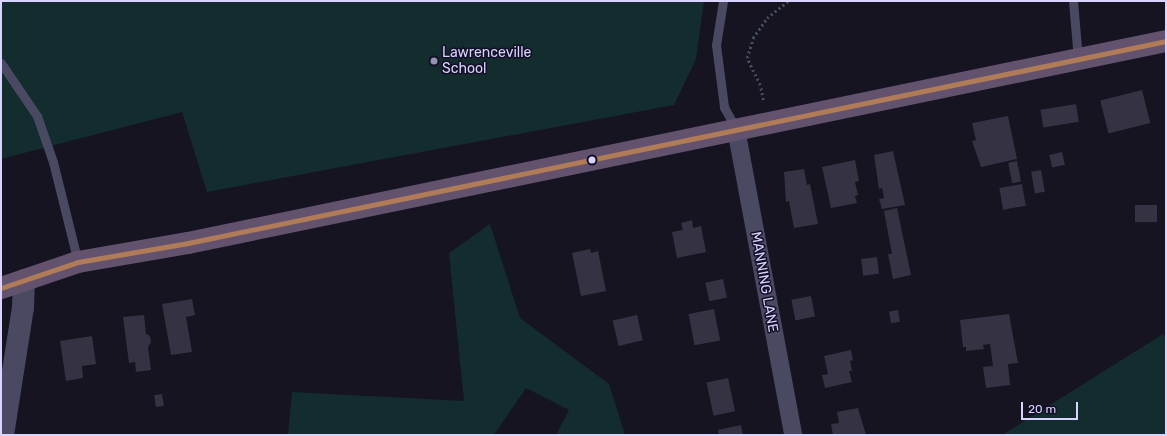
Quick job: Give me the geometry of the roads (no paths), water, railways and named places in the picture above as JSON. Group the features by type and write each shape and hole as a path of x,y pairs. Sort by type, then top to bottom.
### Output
{"highway":[{"path":"1,288 78,262 188,243 1166,41"}],"street":[{"name":"MANNING LANE","path":"736,129 792,435"},
{"path":"3,435 23,308 24,280"}],"lane":[{"path":"723,1 716,45 724,108 736,129"},
{"path":"1073,1 1078,60"},
{"path":"1,63 37,116 53,162 78,262"}],"place":[{"name":"Lawrenceville School","path":"434,61"}]}
